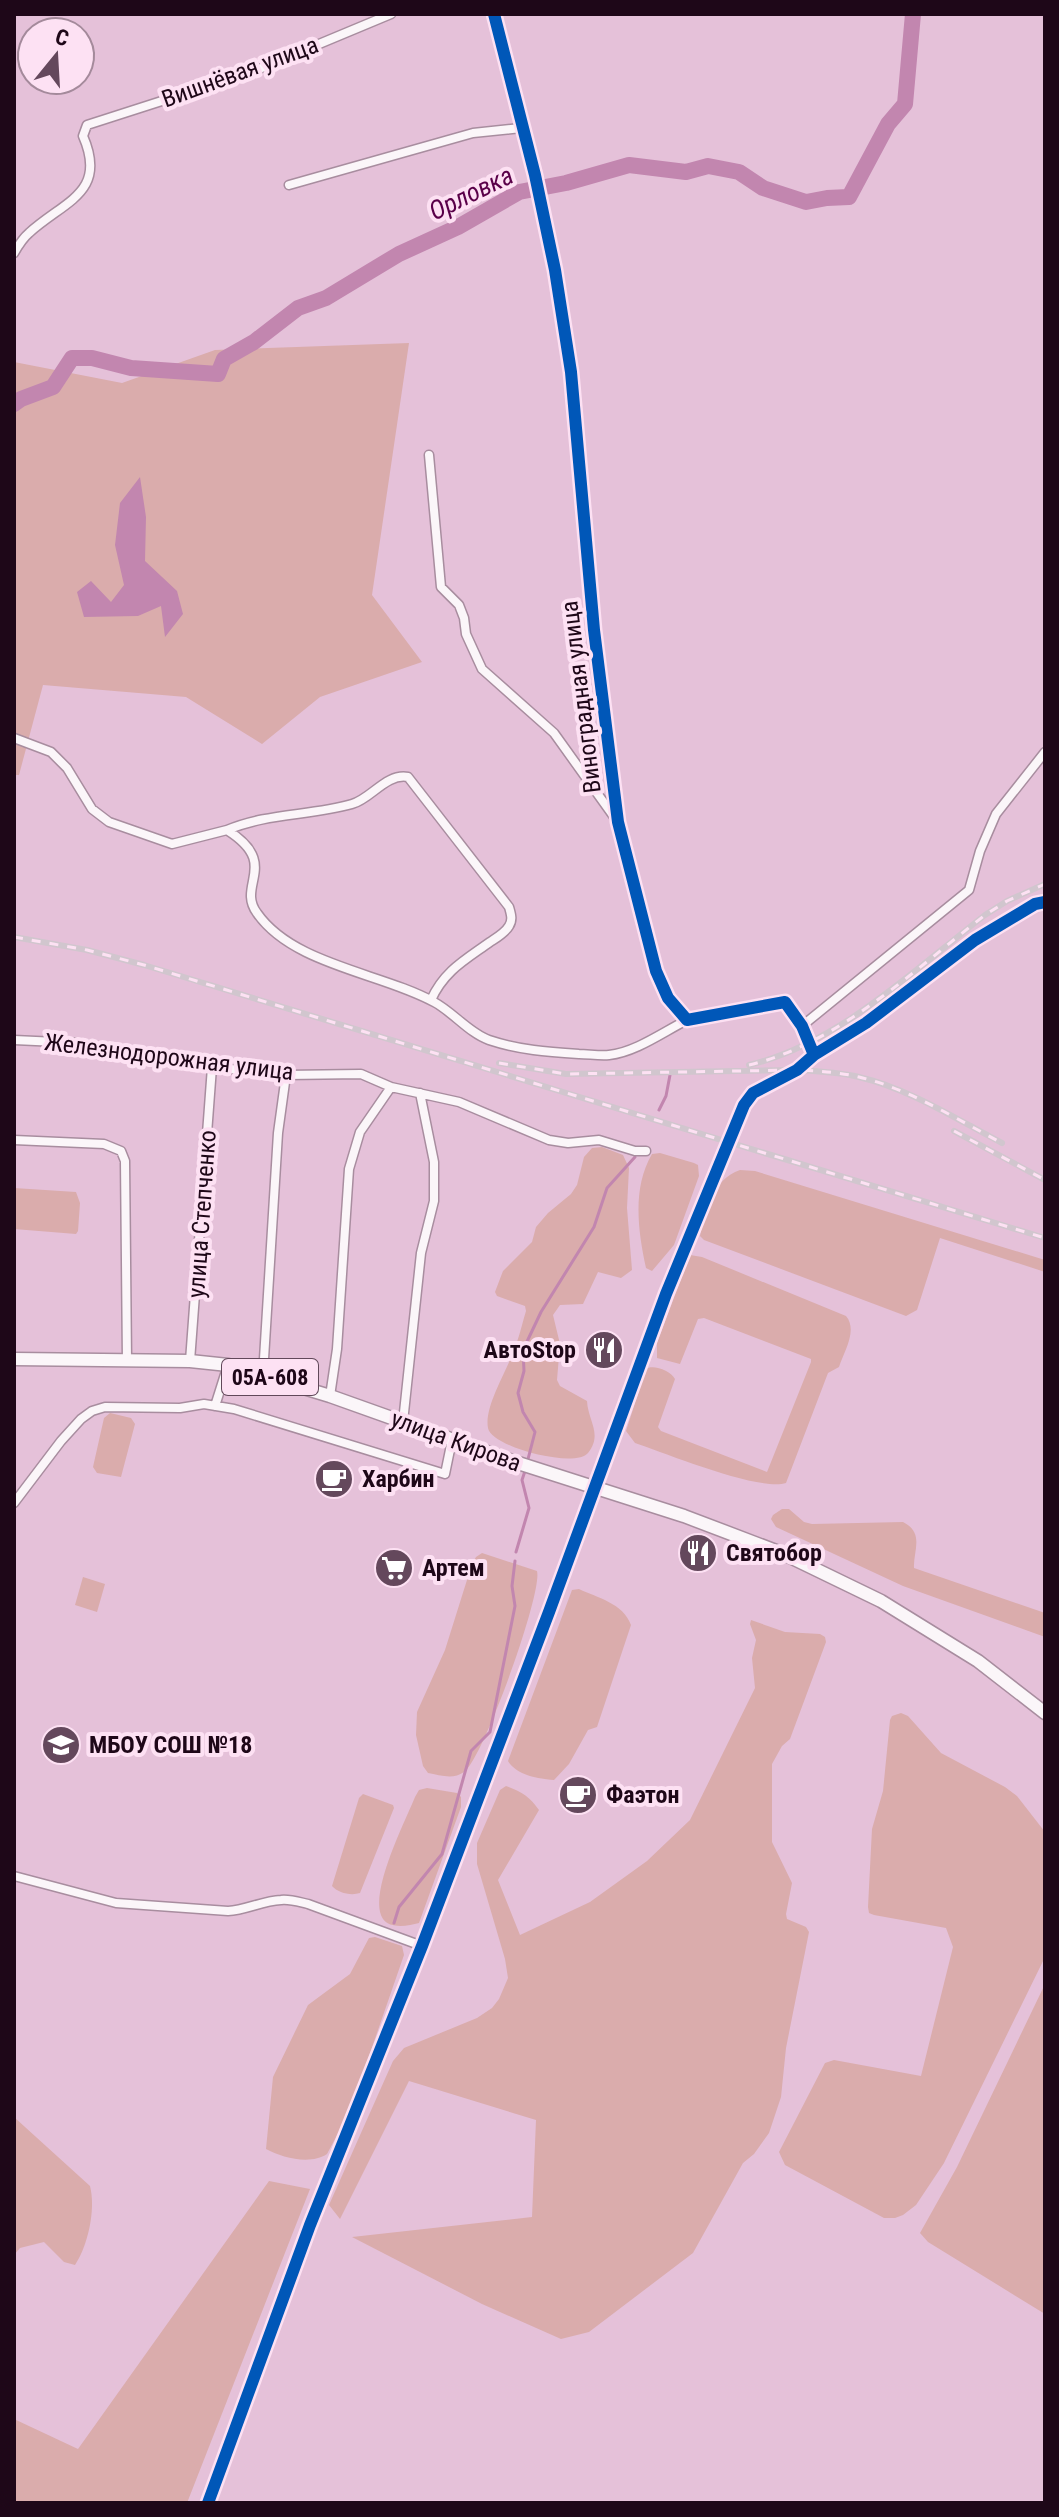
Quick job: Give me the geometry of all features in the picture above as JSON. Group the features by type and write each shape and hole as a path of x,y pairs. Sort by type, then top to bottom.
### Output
{"main road":[{"name":"улица Кирова","path":"14,1359 190,1361 228,1365 330,1396 515,1462 684,1516 784,1554 881,1601 978,1661 1045,1713"}],"street":[{"name":"Вишнёвая улица","path":"14,253 26,234 64,207 89,182 90,152 83,136 87,125 252,72 391,14"},
{"path":"289,185 473,133 521,128 494,14"},
{"name":"Виноградная улица","path":"521,128 535,175 555,270 571,372 594,630 618,822 656,971 668,998 687,1020"},
{"name":"Виноградная улица","path":"429,455 441,587 459,605 466,634 482,669 554,733 618,822"},
{"path":"14,738 51,752 67,768 92,809 109,822 172,844 250,821 354,804 392,779 408,777 509,907 512,917 504,932 439,983 431,1000"},
{"path":"802,1026 969,890 980,851 996,814 1045,752"},
{"path":"227,830 255,857 257,867 252,897 255,912 283,940 349,970 431,1000 485,1038 522,1049 610,1055 639,1045 687,1020 785,1002 802,1026 814,1055"},
{"path":"208,2503 310,2225 422,1946 686,1243 744,1105 753,1093 797,1070 814,1055 866,1023 975,940 1035,904 1045,902"},
{"name":"Железнодорожная улица","path":"14,1040 79,1043 212,1067 286,1075 361,1074 391,1087 459,1102 549,1140 568,1143 599,1140 635,1151 646,1151"},
{"name":"улица Степченко","path":"190,1361 212,1067"},
{"path":"263,1375 278,1133 286,1075"},
{"path":"330,1396 337,1349 349,1169 360,1132 391,1087"},
{"path":"403,1422 421,1253 434,1201 434,1162 420,1093"},
{"path":"14,1140 104,1144 121,1151 125,1161 127,1361"},
{"path":"215,1406 228,1365"},
{"path":"14,1503 81,1419 105,1407 180,1408 204,1404 234,1409 445,1474 452,1440"},
{"path":"14,1876 137,1906 244,1911 268,1902 288,1900 308,1904 422,1946"}],"shaded area":[{"path":"409,343 372,595 422,662 320,697 262,744 186,697 43,685 19,775 14,775 14,362 122,383 215,350"},
{"path":"140,477 146,517 145,561 177,591 183,614 165,637 161,606 138,616 84,617 77,592 91,581 111,602 124,585 115,545 120,503"},
{"path":"602,1147 623,1155 629,1168 627,1208 632,1270 621,1278 598,1272 583,1304 560,1305 553,1315 560,1344 557,1380 560,1386 587,1401 595,1433 588,1453 580,1457 567,1459 534,1454 503,1442 488,1428 492,1400 515,1347 526,1311 525,1306 497,1296 495,1292 503,1271 532,1242 536,1227 577,1185 584,1157 592,1148"},
{"path":"660,1153 698,1165 699,1176 674,1245 652,1271 646,1268 643,1254 639,1195 652,1154"},
{"path":"740,1170 755,1171 1045,1260 1045,1272 940,1238 917,1310 906,1316 704,1240 700,1236 701,1231 713,1195 723,1180"},
{"path":"14,1188 76,1192 80,1203 76,1234 14,1229"},
{"path":"690,1255 702,1257 846,1316 849,1322 851,1328 847,1348 839,1367 828,1373 786,1483 756,1482 712,1470 635,1443 626,1431 646,1369 662,1369 675,1379 658,1427 661,1431 767,1472 811,1362 811,1359 704,1318 698,1319 680,1364 657,1358 657,1343"},
{"path":"110,1413 131,1418 135,1424 121,1477 97,1473 93,1467 104,1418"},
{"path":"782,1509 789,1509 804,1522 812,1524 903,1522 910,1526 916,1537 914,1568 1045,1613 1045,1637 903,1586 776,1527 771,1519"},
{"path":"482,1553 537,1571 531,1609 497,1708 473,1760 464,1772 455,1776 428,1773 423,1766 416,1735 417,1712 445,1650 472,1564"},
{"path":"83,1577 105,1584 97,1612 75,1605"},
{"path":"579,1589 616,1606 631,1625 597,1727 588,1730 569,1764 554,1780 535,1777 516,1770 508,1761 572,1590"},
{"path":"751,1620 785,1632 820,1634 826,1642 790,1739 782,1746 772,1764 772,1842 792,1883 787,1919 806,1927 809,1932 786,2048 781,2097 769,2133 754,2154 743,2163 693,2253 589,2332 561,2339 482,2304 352,2237 532,2217 536,2120 409,2081 340,2219 329,2205 393,2061 404,2048 477,2018 492,2008 508,1978 477,1864 477,1843 500,1790 506,1786 516,1790 529,1798 539,1810 498,1880 520,1935 590,1902 647,1861 690,1820 755,1688 752,1658 756,1640"},
{"path":"901,1713 908,1716 941,1753 1017,1796 1045,1832 1045,1957 944,2163 916,2205 903,2215 884,2218 785,2165 779,2152 825,2063 834,2060 921,2076 953,1947 946,1928 874,1915 869,1913 868,1907 872,1829 883,1791 890,1720"},
{"path":"427,1788 457,1793 461,1797 461,1807 419,1923 395,1925 383,1919 379,1908 383,1877 415,1797 419,1790"},
{"path":"363,1794 394,1808 360,1893 349,1894 332,1886 359,1798"},
{"path":"369,1938 402,1946 404,1955 350,2111 327,2154 305,2160 266,2149 273,2077 308,2005 350,1974"},
{"path":"1045,1984 1045,2314 928,2242 920,2233 957,2167"},
{"path":"14,2117 90,2186 90,2227 75,2265 64,2262 44,2242 20,2248 14,2255"},
{"path":"269,2181 310,2189 187,2503 14,2503 14,2419 78,2449"}],"waterway":[{"name":"Орловка","path":"14,404 53,387 72,358 92,358 131,368 218,374 224,359 254,342 298,308 326,298 399,254 458,227 519,192 566,183 629,165 686,172 708,166 739,172 763,188 806,202 849,197 888,124 905,104 913,14"},
{"path":"659,1110 666,1096 670,1075"},
{"path":"527,1463 535,1432 523,1412 518,1393 524,1371 523,1350 541,1312 594,1227 607,1188 635,1157"},
{"path":"516,1552 529,1508 522,1480 525,1471"},
{"path":"394,1923 399,1907 442,1854 471,1751 490,1732 515,1606 512,1586 515,1561"}],"railway":[{"path":"749,1065 782,1055 844,1023 903,981 985,915 1045,884"},
{"path":"14,937 87,950 144,965 1045,1238"},
{"path":"499,1063 566,1074 797,1070 843,1074 878,1082 915,1097 1002,1143"},
{"path":"954,1131 1045,1180"}],"cycle path":[{"path":"494,14 535,175 555,270 571,372 594,630 618,822 656,971 668,998 687,1020 785,1002 802,1026 814,1055"},
{"path":"208,2503 310,2225 422,1946 549,1612 666,1294 744,1105 753,1093 797,1070 814,1055 866,1023 975,940 1035,904 1045,902"}],"place":[{"name":"АвтоStop","path":"604,1350"},
{"name":"Харбин","path":"334,1479"},
{"name":"Святобор","path":"698,1553"},
{"name":"Артем","path":"394,1568"},
{"name":"МБОУ СОШ №18","path":"61,1745"},
{"name":"Фаэтон","path":"578,1795"}]}
